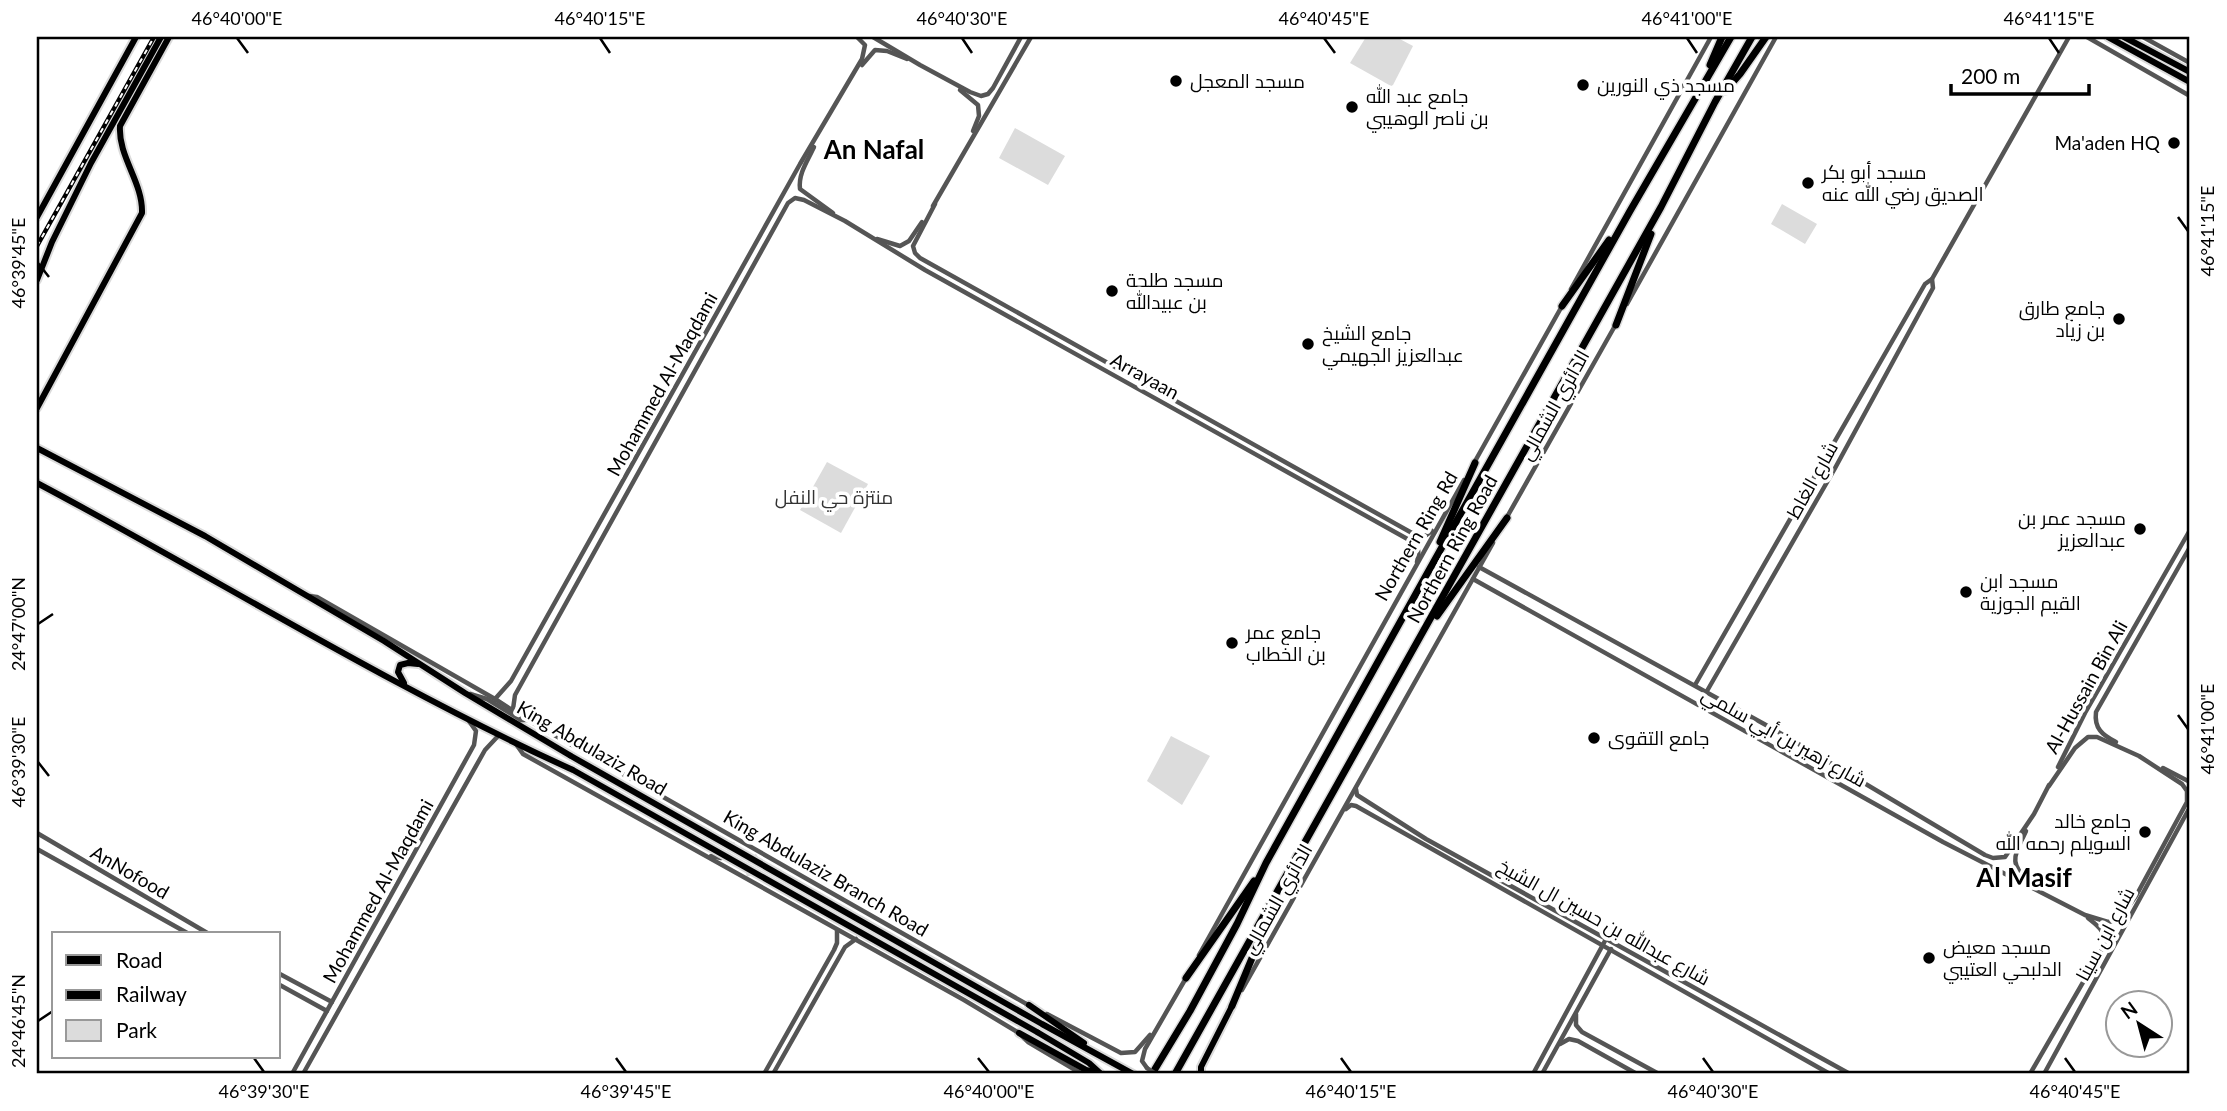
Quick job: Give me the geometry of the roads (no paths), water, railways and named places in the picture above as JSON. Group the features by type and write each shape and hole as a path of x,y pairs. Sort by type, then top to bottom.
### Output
{"highway":[{"path":"1698,96 1722,37"},
{"name":"Northern Ring Road","path":"1153,1070 1190,1011 1266,863 1630,211 1731,37"},
{"name":"Northern Ring Road","path":"1175,1074 1661,207 1752,37"},
{"path":"1715,102 1740,74 1766,37"},
{"path":"1616,325 1661,207"},
{"path":"1562,306 1630,211"},
{"path":"1423,581 1475,463"},
{"path":"1414,648 1507,518"},
{"path":"1186,978 1266,863"},
{"path":"1232,1006 1287,874"}],"main road":[{"path":"37,214 136,37"},
{"path":"37,280 42,263 91,163 161,37"},
{"path":"37,408 142,213 141,198 121,140 120,126 169,37"},
{"path":"2124,37 2190,72"},
{"path":"2111,39 2190,82"},
{"name":"King Abdulaziz Road","path":"37,448 184,524 571,756 1133,1074"},
{"name":"King Abdulaziz Road","path":"37,483 325,644 468,720 573,770 1037,1032 1089,1063 1100,1073"},
{"path":"406,685 398,672 400,665 420,665"},
{"path":"1029,1005 1109,1060"},
{"path":"1200,1072 1232,1006"},
{"path":"1019,1033 1086,1070 1100,1073"}],"street":[{"name":"Mohammed Al-Maqdami","path":"495,699 511,681 800,164 862,59 865,46 857,37"},
{"path":"873,37 951,83 981,96 988,94 993,88 1021,37"},
{"path":"870,236 900,246 909,241 935,204 1031,37"},
{"name":"Northern Ring Rd","path":"1153,1070 1142,1060 1145,1049 1711,37"},
{"name":"الدائري الشمالي","path":"1232,1006 1776,37"},
{"name":"شارع الغاط","path":"1696,685 1925,284 1933,279 2069,37"},
{"path":"2087,37 2190,96"},
{"path":"2143,37 2190,63"},
{"name":"Mohammed Al-Maqdami","path":"850,80 875,50 887,51 920,65"},
{"path":"951,83 978,105 980,111 968,145"},
{"path":"818,135 801,174 800,189 845,221"},
{"name":"Mohammed Al-Maqdami","path":"513,709 513,701 519,687 788,203 795,198 804,200 845,221"},
{"name":"Arrayaan","path":"935,204 913,246 920,258 1417,535"},
{"name":"Arrayaan","path":"845,221 925,270 1412,542"},
{"path":"745,266 752,270"},
{"name":"شارع الغاط","path":"1707,691 1866,412 1933,288 1933,279"},
{"path":"1041,334 1046,327"},
{"path":"632,466 640,470"},
{"path":"1417,562 1418,547 1412,542 1417,535 1428,535 1437,526"},
{"name":"Al-Hussain Bin Ali","path":"2005,857 2034,814 2085,713 2190,530"},
{"name":"Al-Hussain Bin Ali","path":"2139,755 2099,730 2095,721 2096,712 2190,547"},
{"name":"شارع زهير بن أبي سلمي","path":"1479,567 1707,691 1985,855 2000,859 2005,857"},
{"name":"شارع زهير بن أبي سلمي","path":"1473,579 1942,842 2085,915"},
{"path":"308,596 317,597 528,720"},
{"path":"511,681 519,687"},
{"name":"King Abdulaziz Branch Road","path":"465,692 487,699 521,720 528,720 1029,1005 1121,1053 1135,1052 1163,1017"},
{"path":"468,720 476,734 476,741 470,753 481,758"},
{"name":"Mohammed Al-Maqdami","path":"303,1074 485,750 499,735"},
{"path":"2049,786 2075,748 2088,737 2096,737 2139,755 2190,782"},
{"path":"514,742 523,754 856,939 1019,1033 1028,1042 1082,1074"},
{"name":"Mohammed Al-Maqdami","path":"292,1074 470,753"},
{"path":"2085,915 2108,922 2119,920 2187,802 2187,791 2182,784 2139,755"},
{"path":"1357,784 1357,795 1367,803"},
{"path":"1362,809 1359,804 1367,803"},
{"name":"شارع عبدالله بن حسين ال الشيخ","path":"1367,803 1426,839 1850,1074"},
{"path":"1343,812 1351,805 1362,809"},
{"name":"شارع ابن سينا","path":"2044,1074 2190,807"},
{"name":"شارع عبدالله بن حسين ال الشيخ","path":"1362,809 1830,1074"},
{"path":"2033,887 2016,869 2014,860 2034,814"},
{"path":"727,832 733,842"},
{"name":"AnNofood","path":"37,834 206,932"},
{"name":"AnNofood","path":"37,849 185,932"},
{"path":"703,854 721,858"},
{"path":"758,855 772,858"},
{"path":"749,876 752,883"},
{"name":"شارع ابن سينا","path":"2030,1074 2104,946 2103,931 2085,915"},
{"path":"764,1074 834,950 837,929"},
{"path":"773,1074 845,947 856,939"},
{"path":"1533,1074 1606,939"},
{"path":"1542,1074 1614,943"},
{"path":"834,950 840,946 841,954"},
{"path":"361,949 371,954"},
{"path":"280,974 332,1002"},
{"path":"280,985 327,1011"},
{"path":"1576,1013 1576,1025 1582,1032 1659,1074"},
{"path":"2062,1018 2072,1023"},
{"path":"1577,1041 1574,1034 1582,1032"},
{"path":"1559,1044 1569,1040 1577,1041 1637,1074"}],"tunnel":[{"path":"725,856 733,842"},
{"path":"749,876 749,864 758,855"}],"railway":[{"path":"37,246 154,37"}],"place":[{"name":"مسجد المعجل","path":"1176,81"},
{"name":"مسجد ذي النورين","path":"1583,85"},
{"name":"جامع عبد الله بن ناصر الوهيبي","path":"1352,107"},
{"name":"Ma'aden HQ","path":"2174,143"},
{"name":"مسجد أبو بكر الصديق رضي الله عنه","path":"1808,183"},
{"name":"مسجد طلحة بن عبيدالله","path":"1112,291"},
{"name":"جامع طارق بن زياد","path":"2119,319"},
{"name":"جامع الشيخ عبدالعزيز الجهيمي","path":"1308,344"},
{"name":"مسجد عمر بن عبدالعزيز","path":"2140,529"},
{"name":"مسجد ابن القيم الجوزية","path":"1966,592"},
{"name":"جامع عمر بن الخطاب","path":"1232,643"},
{"name":"جامع التقوى","path":"1594,738"},
{"name":"جامع خالد السويلم رحمه الله","path":"2145,832"},
{"name":"مسجد معيض الدلبحي العتيبي","path":"1929,958"}],"district":[{"name":"An Nafal","path":"874,150"},
{"name":"Al Masif","path":"2024,878"}],"park label":[{"name":"منتزة حي النفل","path":"834,497"}]}
